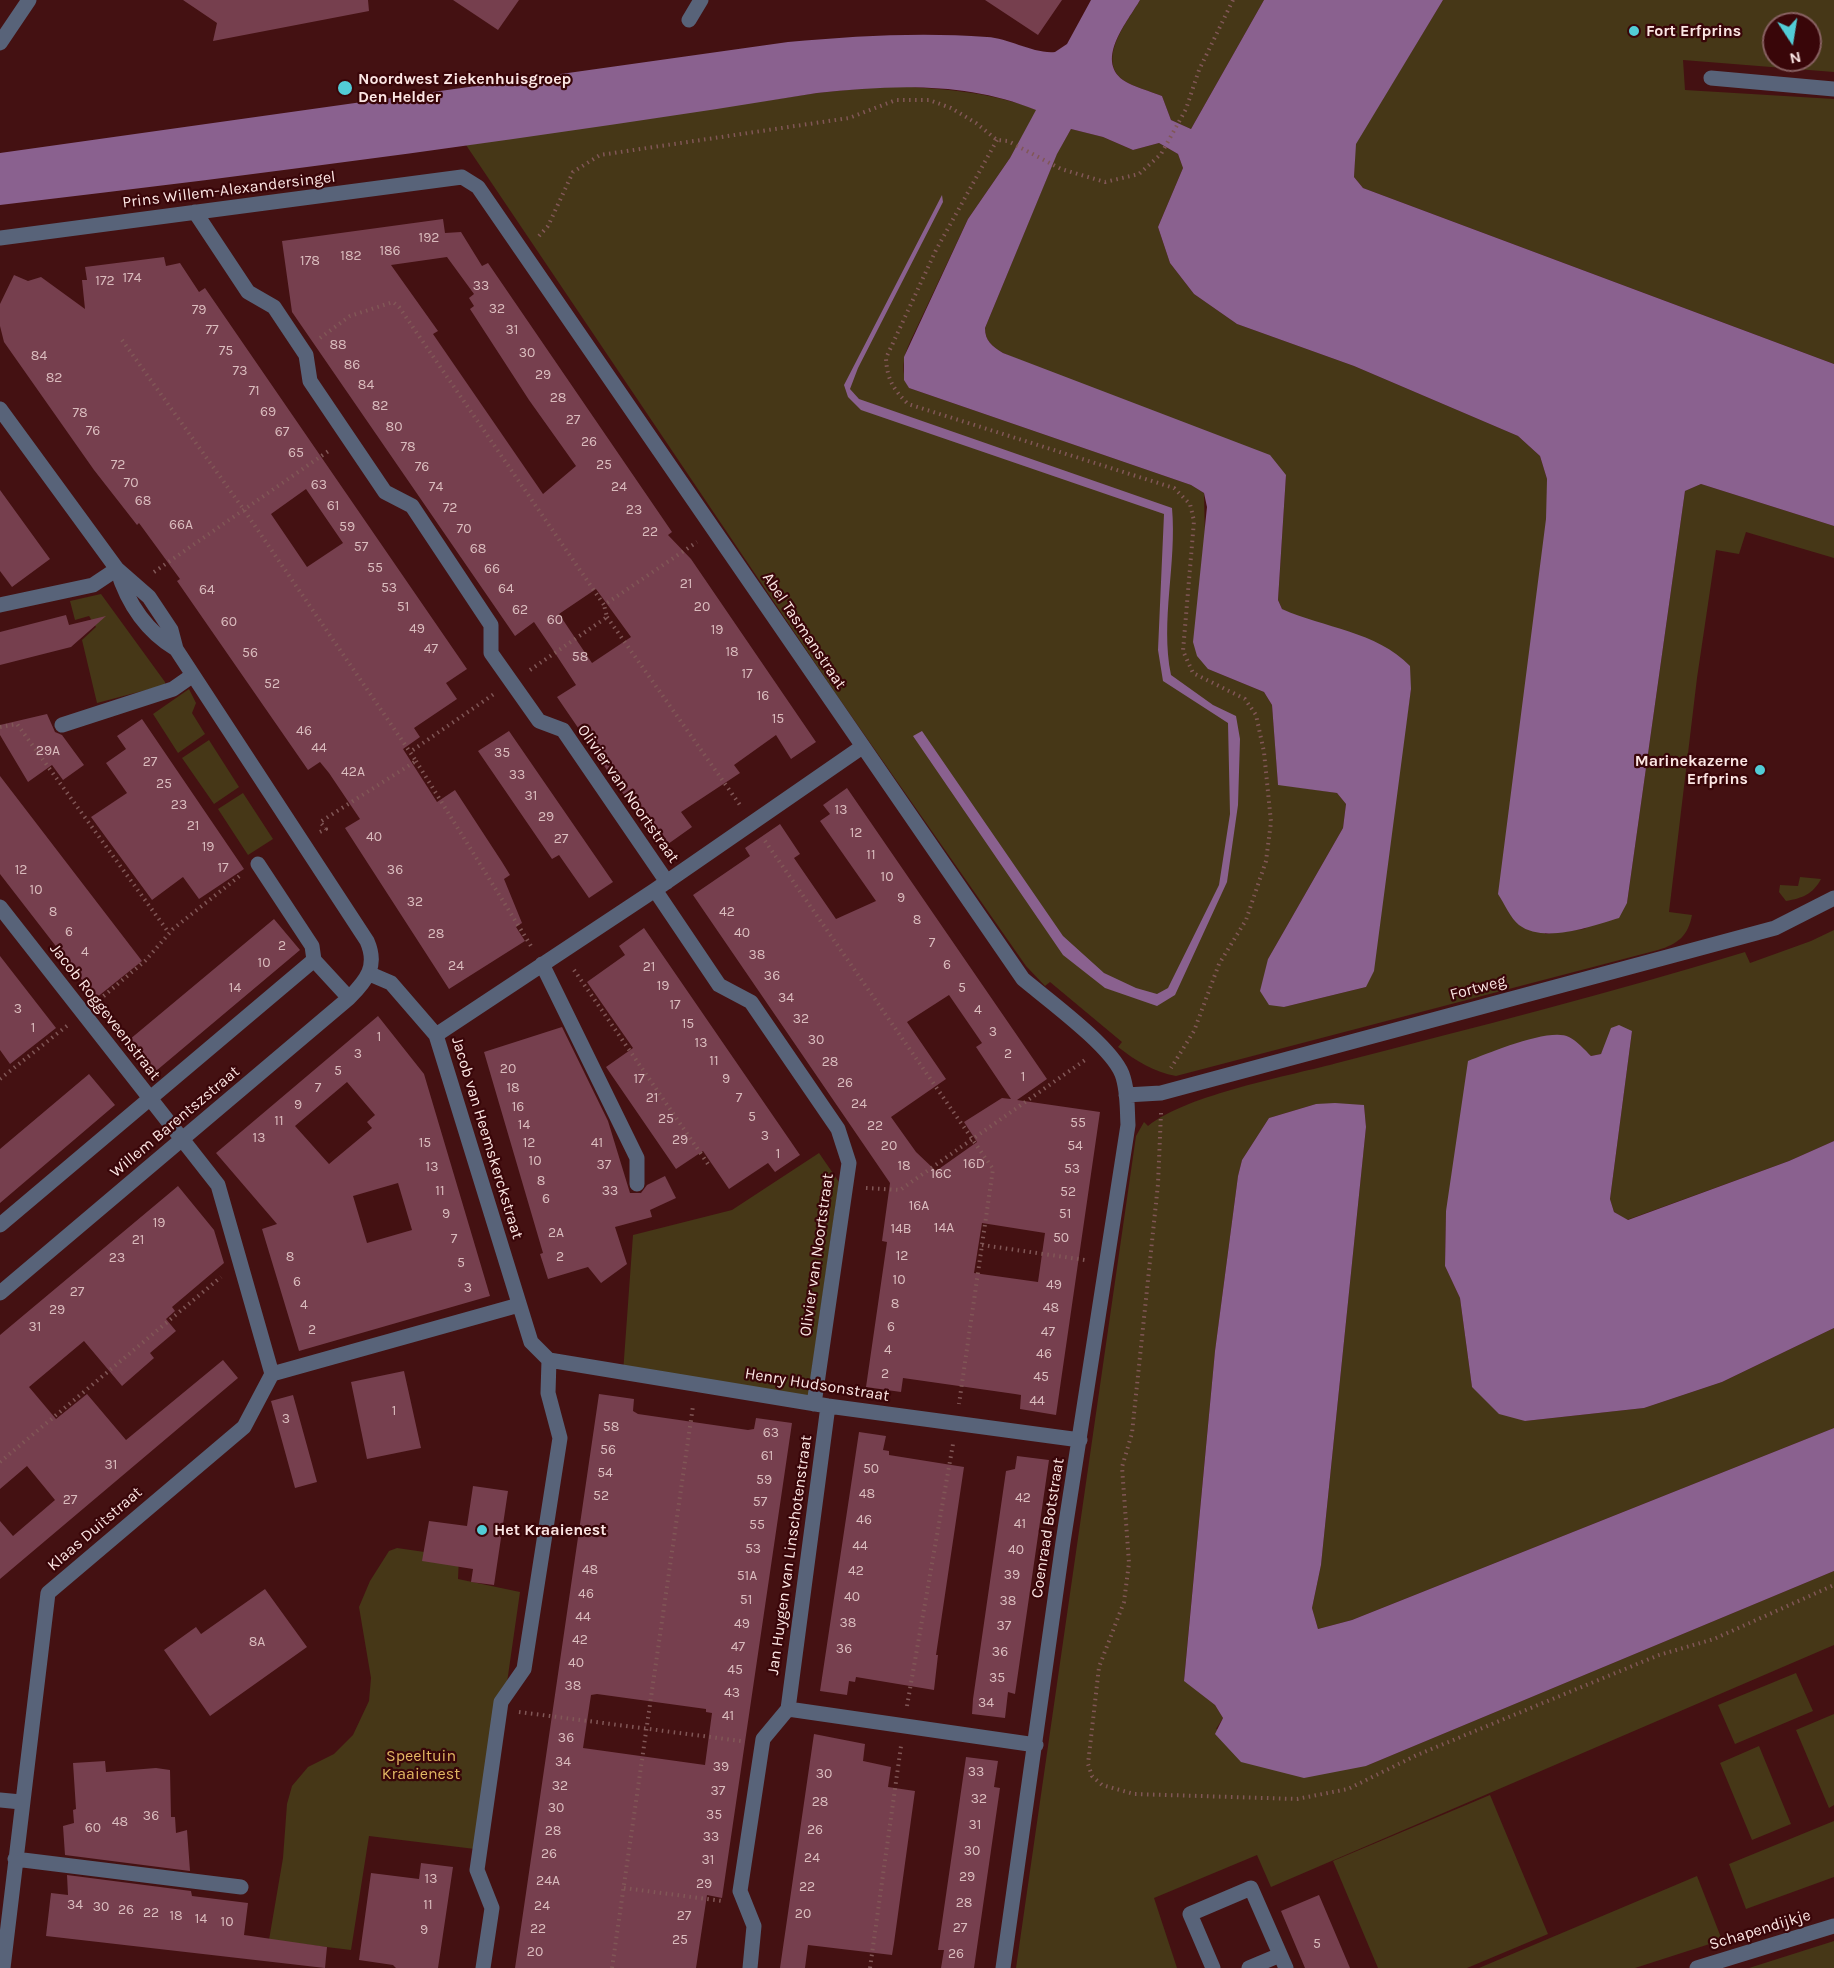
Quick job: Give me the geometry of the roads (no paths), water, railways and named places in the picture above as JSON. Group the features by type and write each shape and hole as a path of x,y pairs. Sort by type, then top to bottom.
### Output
{"street":[{"path":"0,43 29,0"},
{"path":"689,20 701,0"},
{"path":"1711,78 1834,89"},
{"name":"Prins Willem-Alexandersingel","path":"0,238 462,177"},
{"name":"Abel Tasmanstraat","path":"462,177 478,187 1023,979 1102,1048 1121,1073 1126,1095"},
{"name":"Olivier van Noortstraat","path":"195,212 248,292 274,307 303,350 310,381 385,492 412,506 491,625 491,653 538,722 563,730 661,886 719,985 751,1002 838,1129 849,1163 821,1405"},
{"path":"0,409 117,569 133,605 149,628 176,649"},
{"path":"117,569 136,585 164,618 176,649 368,941 373,963 370,974"},
{"path":"0,605 93,585 117,569"},
{"path":"62,725 173,689 193,675"},
{"path":"436,1035 661,886 862,747"},
{"path":"258,864 312,946 314,960 349,998"},
{"name":"Fortweg","path":"1126,1095 1161,1093 1776,928 1834,898"},
{"name":"Jacob Roggeveenstraat","path":"0,906 218,1185 272,1374"},
{"name":"Willem Barentszstraat","path":"0,1225 314,960"},
{"path":"542,964 637,1158 637,1184"},
{"name":"Willem Barentszstraat","path":"0,1293 349,998 370,974"},
{"name":"Jacob van Heemskerckstraat","path":"370,974 391,983 436,1035 531,1342 549,1360"},
{"name":"Coenraad Botstraat","path":"1003,1968 1063,1542 1128,1125 1126,1095"},
{"path":"272,1374 519,1305"},
{"path":"483,1968 492,1908 477,1870 501,1702 524,1669 560,1438 548,1393 549,1360"},
{"name":"Henry Hudsonstraat","path":"549,1360 821,1405 1080,1440"},
{"name":"Klaas Duitstraat","path":"3,1968 21,1802 48,1593 244,1427 272,1374"},
{"name":"Jan Huygen van Linschotenstraat","path":"788,1709 821,1405"},
{"path":"750,1968 754,1926 740,1891 763,1739 788,1709 1036,1745"},
{"path":"0,1800 21,1802"},
{"path":"15,1859 241,1887"},
{"path":"1213,1968 1190,1914 1251,1888 1283,1961 1249,1968"},
{"name":"Schapendijkje","path":"1697,1968 1834,1926"}],"place":[{"name":"Fort Erfprins","path":"1634,31"},
{"name":"Noordwest Ziekenhuisgroep Den Helder","path":"345,88"},
{"name":"Marinekazerne Erfprins","path":"1760,770"},
{"name":"Het Kraaienest","path":"482,1530"}],"park label":[{"name":"Speeltuin Kraaienest","path":"421,1765"}]}
